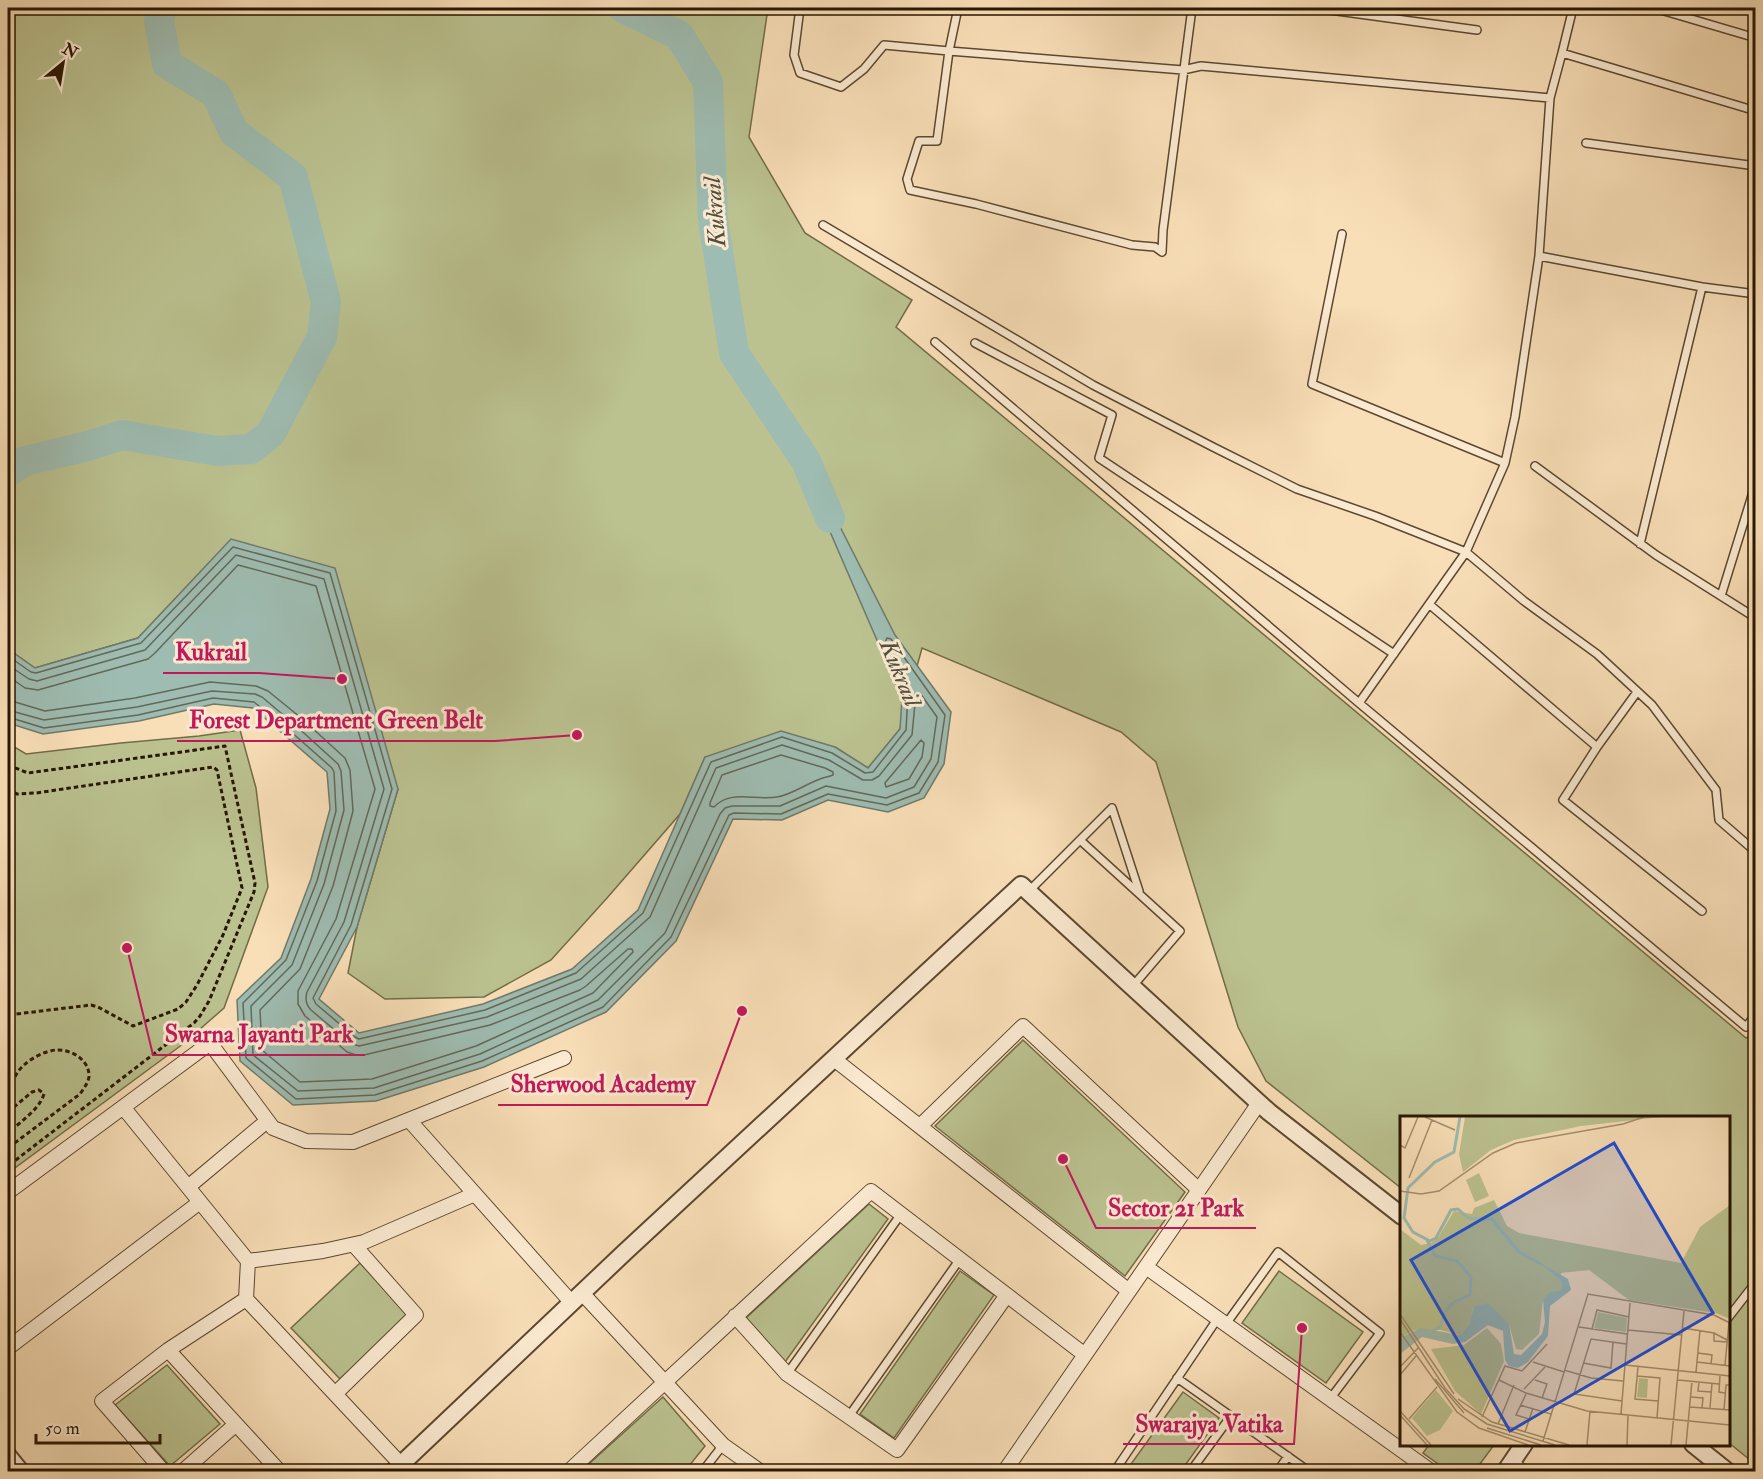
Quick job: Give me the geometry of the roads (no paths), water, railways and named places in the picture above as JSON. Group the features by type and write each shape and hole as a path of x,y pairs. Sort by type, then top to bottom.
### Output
{"street":[{"path":"123,1107 248,1261 246,1299 401,1469 577,1298 1021,885 1259,1103 1400,1215"},
{"path":"920,1126 1023,1026 1199,1190"},
{"path":"8,1192 210,1043 273,1128 306,1141 353,1142 564,1058"},
{"path":"834,1059 1129,1291"},
{"path":"1004,1472 1259,1103"},
{"path":"188,1187 267,1120"},
{"path":"409,1120 475,1194 577,1298 664,1382 723,1445 761,1472"},
{"path":"568,1472 871,1191 1085,1355"},
{"path":"248,1261 354,1245 475,1194"},
{"path":"8,1348 200,1202"},
{"path":"335,1394 416,1315 354,1245"},
{"path":"1146,1267 1330,1399 1400,1443"},
{"path":"735,1316 787,1374 897,1450 1007,1295"},
{"path":"164,1472 102,1401 168,1350 246,1299"},
{"path":"168,1350 280,1472"},
{"path":"182,1472 236,1424"},
{"path":"1513,1469 1523,1446"},
{"path":"1696,1446 1728,1472"},
{"path":"1409,1449 1432,1472"},
{"path":"8,1456 21,1472"}],"lane":[{"path":"800,8 794,56 800,73 841,87 864,69 884,45 1183,70 1201,66 1550,98"},
{"path":"958,8 949,51 937,141 918,141 907,179 910,190 976,204 1132,245 1155,247 1162,252 1192,8"},
{"path":"1315,8 1477,30"},
{"path":"1359,703 1466,552 1505,463 1539,256 1550,98 1573,8"},
{"path":"1654,8 1755,38"},
{"path":"1562,53 1755,111"},
{"path":"1586,142 1755,166"},
{"path":"823,225 1093,385 1213,447 1297,489 1375,516 1466,552 1524,600 1597,654 1652,705 1716,790 1719,820 1755,852"},
{"path":"1342,234 1312,384 1505,463"},
{"path":"1539,256 1701,287 1755,294"},
{"path":"1640,544 1701,287"},
{"path":"935,342 1359,703 1746,1027 1755,1014"},
{"path":"975,344 1112,415 1099,458 1394,654"},
{"path":"1535,466 1640,544 1755,618"},
{"path":"1721,596 1753,504 1755,481"},
{"path":"1429,604 1597,747"},
{"path":"1638,692 1597,747 1563,800 1702,911"},
{"path":"1028,892 1112,808 1140,894"},
{"path":"1080,840 1180,931 1132,987"},
{"path":"787,1374 901,1214"},
{"path":"1114,1472 1177,1378 1278,1252 1380,1333 1330,1399"},
{"path":"849,1416 960,1259"},
{"path":"1730,1315 1755,1282"},
{"path":"1177,1378 1310,1472"},
{"path":"1190,1472 1231,1416"},
{"path":"702,1472 723,1445"},
{"path":"1277,1472 1288,1456"}],"water":[{"path":"813,481 827,501 895,635 951,712 944,764 924,798 888,812 828,800 782,820 733,819 676,941 606,1012 484,1067 376,1101 293,1105 240,1061 237,1000 281,958 311,879 330,809 327,772 253,708 214,704 139,721 43,734 8,723 8,649 35,668 138,638 231,539 335,568 398,789 357,927 319,999 359,1033 483,1004 572,969 638,910 705,757 781,731 835,747 868,768 900,729 902,698 818,504"}],"waterway":[{"path":"8,472 25,461 88,446 122,435 217,451 251,449 271,433 322,337 326,302 293,177 234,132 216,94 167,64 159,21 162,8"},
{"name":"Kukrail","path":"623,8 679,35 708,82 713,220 734,353 806,461 830,518"}],"place":[{"name":"Kukrail","path":"342,679"},
{"name":"Forest Department Green Belt","path":"577,735"},
{"name":"Swarna Jayanti Park","path":"127,948"},
{"name":"Sherwood Academy","path":"742,1011"},
{"name":"Sector 21 Park","path":"1063,1159"},
{"name":"Swarajya Vatika","path":"1302,1328"}]}
